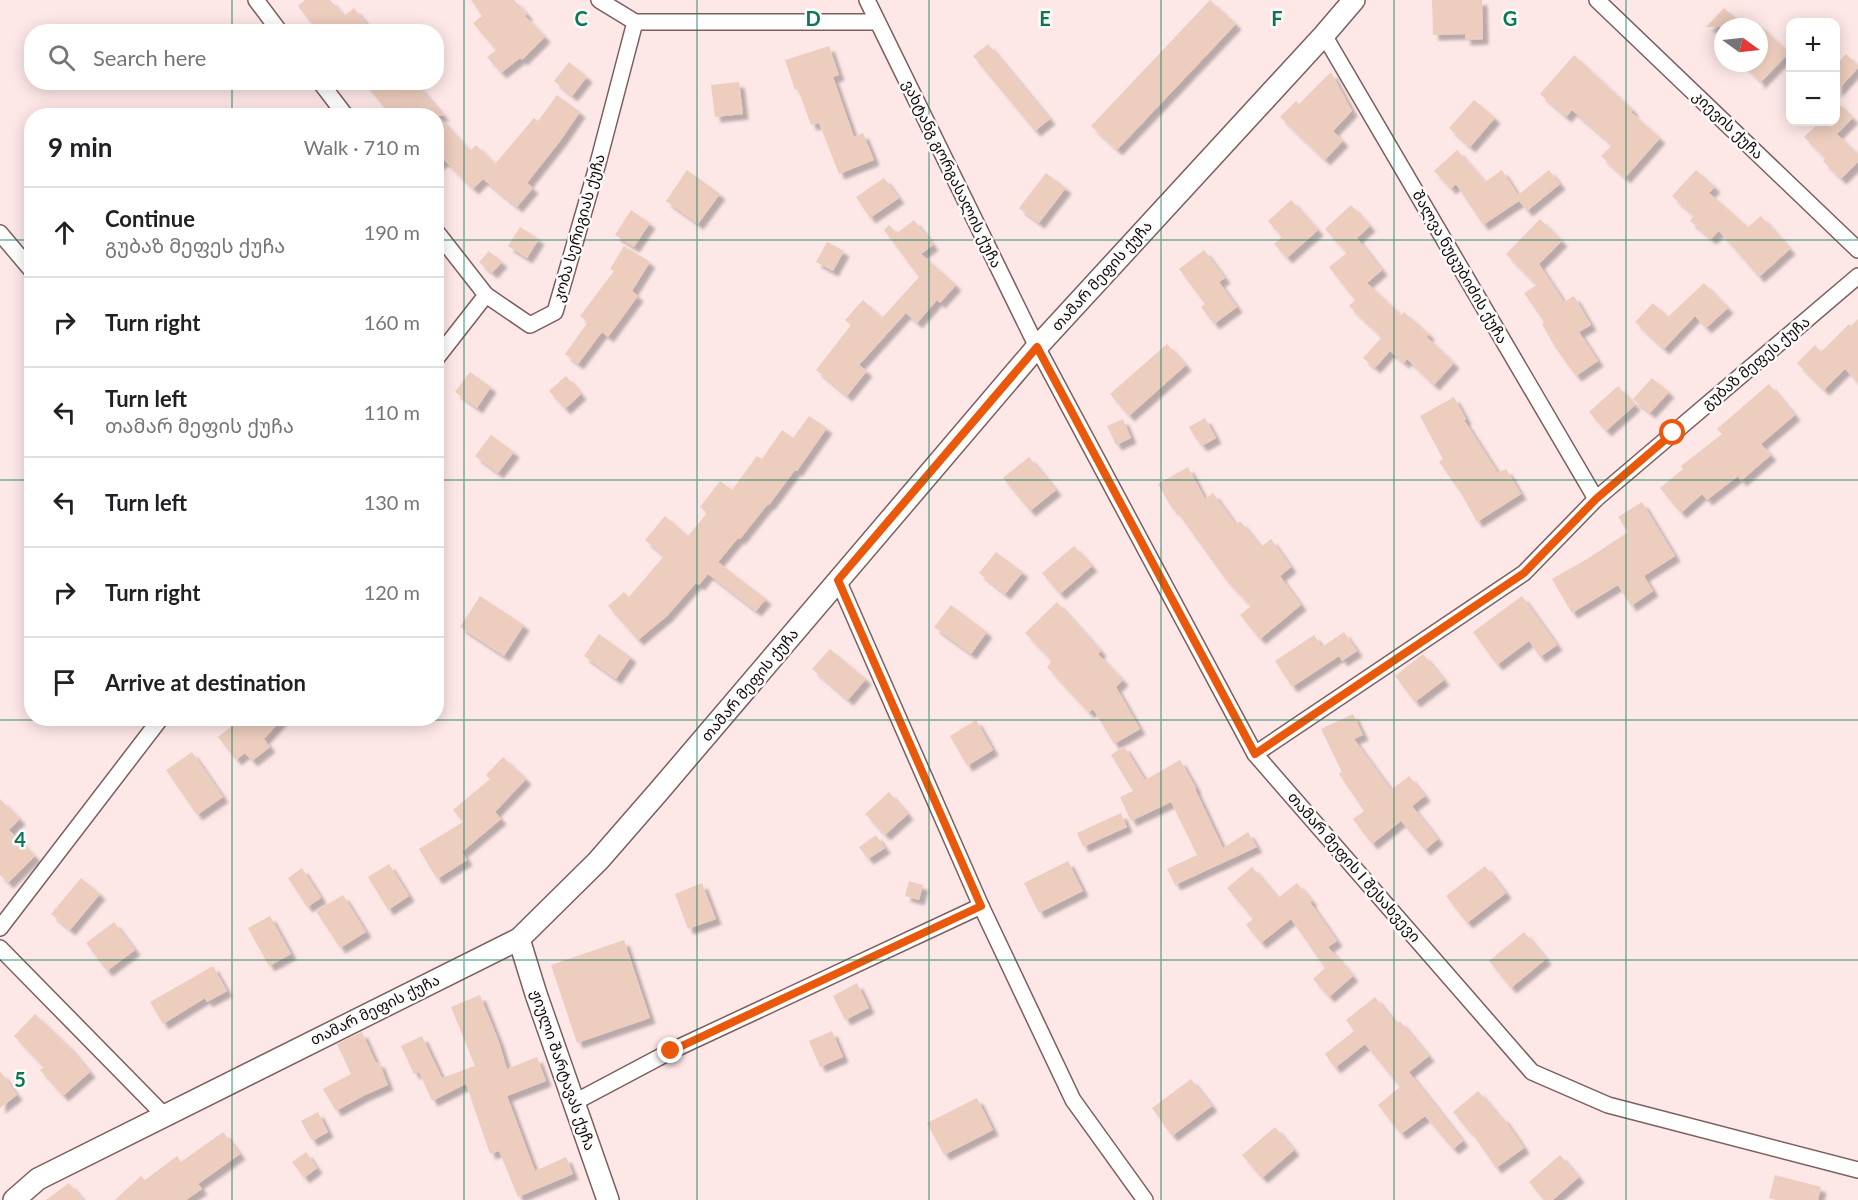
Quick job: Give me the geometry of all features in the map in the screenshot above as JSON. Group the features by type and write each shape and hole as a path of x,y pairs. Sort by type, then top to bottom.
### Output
{"street":[{"path":"256,0 274,24"},
{"path":"599,0 635,22 877,22"},
{"name":"ვახტანგ გორგასალის ქუჩა","path":"867,0 1037,347"},
{"name":"თამარ მეფის ქუჩა","path":"14,1200 38,1179 519,939 598,861 1037,347 1354,0"},
{"name":"კიევის ქუჩა","path":"1597,0 1858,250"},
{"name":"კობა სერიგიას ქუჩა","path":"444,241 486,295 530,325 555,312 598,163 635,22"},
{"name":"შალვა ნუცუბიძის ქუჩა","path":"1324,35 1596,499"},
{"path":"326,90 340,108"},
{"path":"0,233 24,262"},
{"name":"გუბაზ მეფეს ქუჩა","path":"1255,754 1524,573 1596,499 1858,276"},
{"path":"444,349 486,295"},
{"name":"თამარ მეფის I შესახვევი","path":"1037,347 1255,754 1532,1072 1608,1105 1858,1170"},
{"path":"838,580 981,906 1073,1100 1145,1200"},
{"path":"0,928 155,726"},
{"path":"575,1102 671,1051 981,906"},
{"name":"ჟიული შარტავას ქუჩა","path":"519,939 608,1200"},
{"path":"0,948 164,1115"}],"building":[{"path":"305,0 330,0 344,16 354,8 367,24 312,24 298,6"},
{"path":"471,0 514,0 527,14 525,16 545,37 522,60 520,58 501,73 487,57 496,50 473,23 482,16"},
{"path":"1210,0 1236,24 1117,150 1091,126"},
{"path":"1432,0 1482,0 1483,39 1465,40 1465,34 1433,35"},
{"path":"1724,8 1735,18 1715,18"},
{"path":"1714,19 1714,27 1706,27"},
{"path":"1768,33 1786,50 1786,56 1759,84 1759,80 1751,72 1768,72"},
{"path":"988,44 1050,119 1035,131 973,56"},
{"path":"829,46 839,75 833,77 854,137 863,133 874,160 839,174 819,123 811,125 798,89 795,90 785,60"},
{"path":"1846,54 1858,65 1858,68 1840,88 1840,72 1840,61"},
{"path":"1574,55 1660,138 1625,178 1601,156 1612,145 1572,110 1566,117 1540,94"},
{"path":"569,62 587,77 572,96 554,81"},
{"path":"1331,72 1352,111 1333,131 1343,141 1325,160 1280,117 1296,101 1299,104"},
{"path":"739,82 743,114 715,117 711,85"},
{"path":"370,90 422,90 437,108 385,108"},
{"path":"557,95 580,112 527,183 533,188 517,207 483,179 473,189 444,160 444,123 470,151 476,145 495,164 534,118 538,121"},
{"path":"1474,100 1495,118 1470,147 1449,128"},
{"path":"1840,105 1853,118 1837,134 1858,154 1858,162 1841,179 1823,161 1826,158 1804,137 1816,126 1840,126"},
{"path":"1457,150 1485,182 1502,170 1518,195 1549,170 1560,184 1527,211 1519,201 1483,225 1456,184 1451,189 1434,171"},
{"path":"687,170 720,194 698,224 666,201"},
{"path":"1696,170 1715,187 1709,193 1748,227 1761,216 1790,249 1759,277 1719,231 1711,239 1690,221 1694,216 1672,196"},
{"path":"1046,173 1066,188 1039,223 1019,208"},
{"path":"884,178 899,198 870,218 856,197"},
{"path":"1291,200 1318,230 1287,258 1274,244 1282,237 1268,221"},
{"path":"1351,205 1370,226 1357,238 1382,270 1367,283 1401,315 1404,312 1429,334 1427,337 1454,363 1434,385 1407,359 1404,363 1390,351 1375,368 1363,358 1382,337 1349,306 1355,300 1329,267 1347,253 1325,229"},
{"path":"631,210 650,223 634,247 615,235"},
{"path":"1540,219 1562,241 1539,264 1564,302 1574,296 1591,325 1579,332 1598,361 1576,376 1555,347 1542,324 1544,322 1524,293 1537,285 1506,254"},
{"path":"914,220 933,245 921,254 956,285 940,303 937,300 917,323 906,313 859,365 867,371 847,396 816,370 851,325 845,320 863,300 882,318 919,277 884,230 889,225 897,233"},
{"path":"520,227 539,239 527,258 508,246"},
{"path":"827,242 844,251 833,271 816,262"},
{"path":"624,246 650,262 632,291 638,296 608,337 602,332 578,364 565,354 588,322 580,316 614,271 610,269"},
{"path":"1204,250 1225,278 1219,282 1237,307 1214,324 1201,307 1205,304 1179,269"},
{"path":"489,251 502,262 492,273 479,262"},
{"path":"1704,283 1728,308 1706,328 1695,316 1664,349 1635,322 1653,303 1668,317"},
{"path":"1858,319 1858,383 1845,369 1824,390 1797,363 1815,345 1821,352 1849,324 1851,326"},
{"path":"1167,344 1186,365 1129,416 1110,394"},
{"path":"470,372 491,387 477,408 455,392"},
{"path":"566,376 581,394 565,409 549,391"},
{"path":"1652,378 1669,392 1650,413 1633,399"},
{"path":"1769,384 1795,415 1761,444 1771,455 1741,481 1738,476 1707,500 1702,494 1681,513 1660,488 1683,469 1681,466 1722,434 1717,429"},
{"path":"1618,386 1635,405 1606,431 1589,412"},
{"path":"1454,397 1466,419 1464,420 1498,473 1506,469 1521,494 1477,522 1461,493 1439,462 1443,459 1420,416"},
{"path":"809,416 827,428 797,471 795,470 769,505 718,562 766,599 756,611 708,574 699,585 696,583 667,616 638,640 608,606 624,592 629,597 664,556 645,540 665,516 688,536 707,513 700,507 720,481 732,490 757,456 762,459 782,430 793,438"},
{"path":"1205,418 1216,438 1202,446 1189,427"},
{"path":"1123,419 1131,438 1116,445 1107,426"},
{"path":"491,435 514,452 498,473 475,456"},
{"path":"1029,457 1056,490 1030,511 1003,478"},
{"path":"1188,467 1205,499 1213,493 1236,525 1240,521 1261,547 1271,539 1291,567 1280,576 1301,605 1260,639 1240,615 1251,606 1226,580 1175,509 1173,510 1158,484"},
{"path":"1642,502 1675,556 1644,576 1653,591 1631,606 1618,585 1572,613 1552,579 1628,532 1618,517"},
{"path":"1074,546 1092,566 1060,594 1042,573"},
{"path":"996,552 1023,572 1005,594 979,573"},
{"path":"480,596 524,625 504,656 460,627"},
{"path":"1522,596 1557,645 1540,657 1529,641 1497,665 1473,632"},
{"path":"1057,602 1101,651 1098,654 1123,680 1116,687 1140,729 1114,744 1093,709 1089,713 1047,667 1052,661 1025,633"},
{"path":"951,605 987,632 971,654 934,627"},
{"path":"1344,632 1357,651 1342,661 1339,656 1292,687 1275,661 1314,635 1322,647"},
{"path":"599,634 631,657 616,679 584,656"},
{"path":"830,649 866,679 848,700 812,669"},
{"path":"1423,654 1444,680 1415,702 1395,676"},
{"path":"1353,714 1363,735 1354,739 1391,790 1409,776 1425,796 1412,806 1438,839 1425,850 1401,821 1372,844 1353,819 1364,811 1339,774 1342,772 1321,729"},
{"path":"976,720 993,750 967,766 950,736"},
{"path":"232,726 276,726 264,739 270,747 252,761 245,753 236,760 218,737"},
{"path":"1124,746 1145,780 1180,760 1196,788 1223,848 1248,832 1257,847 1175,885 1167,869 1197,855 1171,802 1131,821 1120,797 1133,791 1111,755"},
{"path":"192,752 223,797 197,815 166,770"},
{"path":"503,757 526,779 495,812 501,819 462,852 467,860 437,879 419,849 463,822 453,810 490,779 486,775"},
{"path":"889,792 908,814 885,835 865,814"},
{"path":"0,799 20,819 9,830 35,856 8,883 0,875"},
{"path":"1121,813 1127,827 1083,847 1077,833"},
{"path":"876,835 885,848 868,859 859,847"},
{"path":"1068,861 1083,891 1039,913 1024,883"},
{"path":"389,864 409,896 388,910 368,877"},
{"path":"1485,866 1506,893 1467,923 1446,896"},
{"path":"1252,867 1278,898 1297,883 1312,901 1310,902 1337,941 1328,947 1353,976 1329,997 1313,979 1325,968 1291,919 1261,943 1246,925 1253,919 1227,888"},
{"path":"302,868 321,898 307,907 288,878"},
{"path":"81,878 100,894 70,930 51,914"},
{"path":"909,881 923,885 919,900 905,896"},
{"path":"702,883 716,919 688,929 675,894"},
{"path":"343,895 366,932 340,948 316,911"},
{"path":"270,916 291,954 269,966 248,928"},
{"path":"114,922 135,950 107,971 86,943"},
{"path":"1524,932 1546,959 1511,988 1489,961"},
{"path":"624,940 650,1018 577,1043 551,965"},
{"path":"213,966 227,991 207,1002 205,998 163,1024 150,1002"},
{"path":"857,983 869,1008 845,1020 833,996"},
{"path":"480,995 507,1069 537,1057 546,1081 507,1096 535,1171 566,1157 573,1174 518,1197 499,1151 490,1154 466,1084 432,1101 419,1072 414,1074 401,1046 422,1036 442,1078 475,1066 451,1007"},
{"path":"1375,997 1396,1024 1400,1021 1429,1056 1409,1072 1463,1141 1453,1149 1425,1116 1401,1134 1378,1105 1400,1087 1365,1044 1335,1068 1325,1054 1354,1031 1346,1020"},
{"path":"35,1014 68,1046 90,1072 63,1096 40,1070 44,1067 14,1036"},
{"path":"832,1031 843,1057 820,1067 809,1041"},
{"path":"362,1032 376,1063 379,1062 388,1085 336,1111 323,1089 351,1074 337,1044"},
{"path":"0,1071 17,1095 0,1108"},
{"path":"1191,1079 1212,1106 1172,1136 1152,1108"},
{"path":"1478,1091 1501,1118 1502,1116 1524,1148 1496,1168 1470,1130 1453,1112"},
{"path":"977,1098 993,1130 944,1155 927,1123"},
{"path":"318,1112 328,1132 312,1141 301,1121"},
{"path":"1275,1127 1294,1150 1262,1178 1242,1155"},
{"path":"223,1132 240,1154 198,1184 202,1189 186,1200 115,1200 141,1176 145,1180 177,1156 181,1162"},
{"path":"306,1152 317,1168 304,1178 292,1162"},
{"path":"1560,1155 1579,1177 1553,1200 1544,1200 1529,1182"},
{"path":"1775,1175 1821,1187 1818,1200 1769,1198"},
{"path":"69,1183 83,1200 46,1200"}],"route":[{"path":"671,1051 981,906 838,580 1037,347 1255,754 1524,573 1596,499 1673,433"}]}
